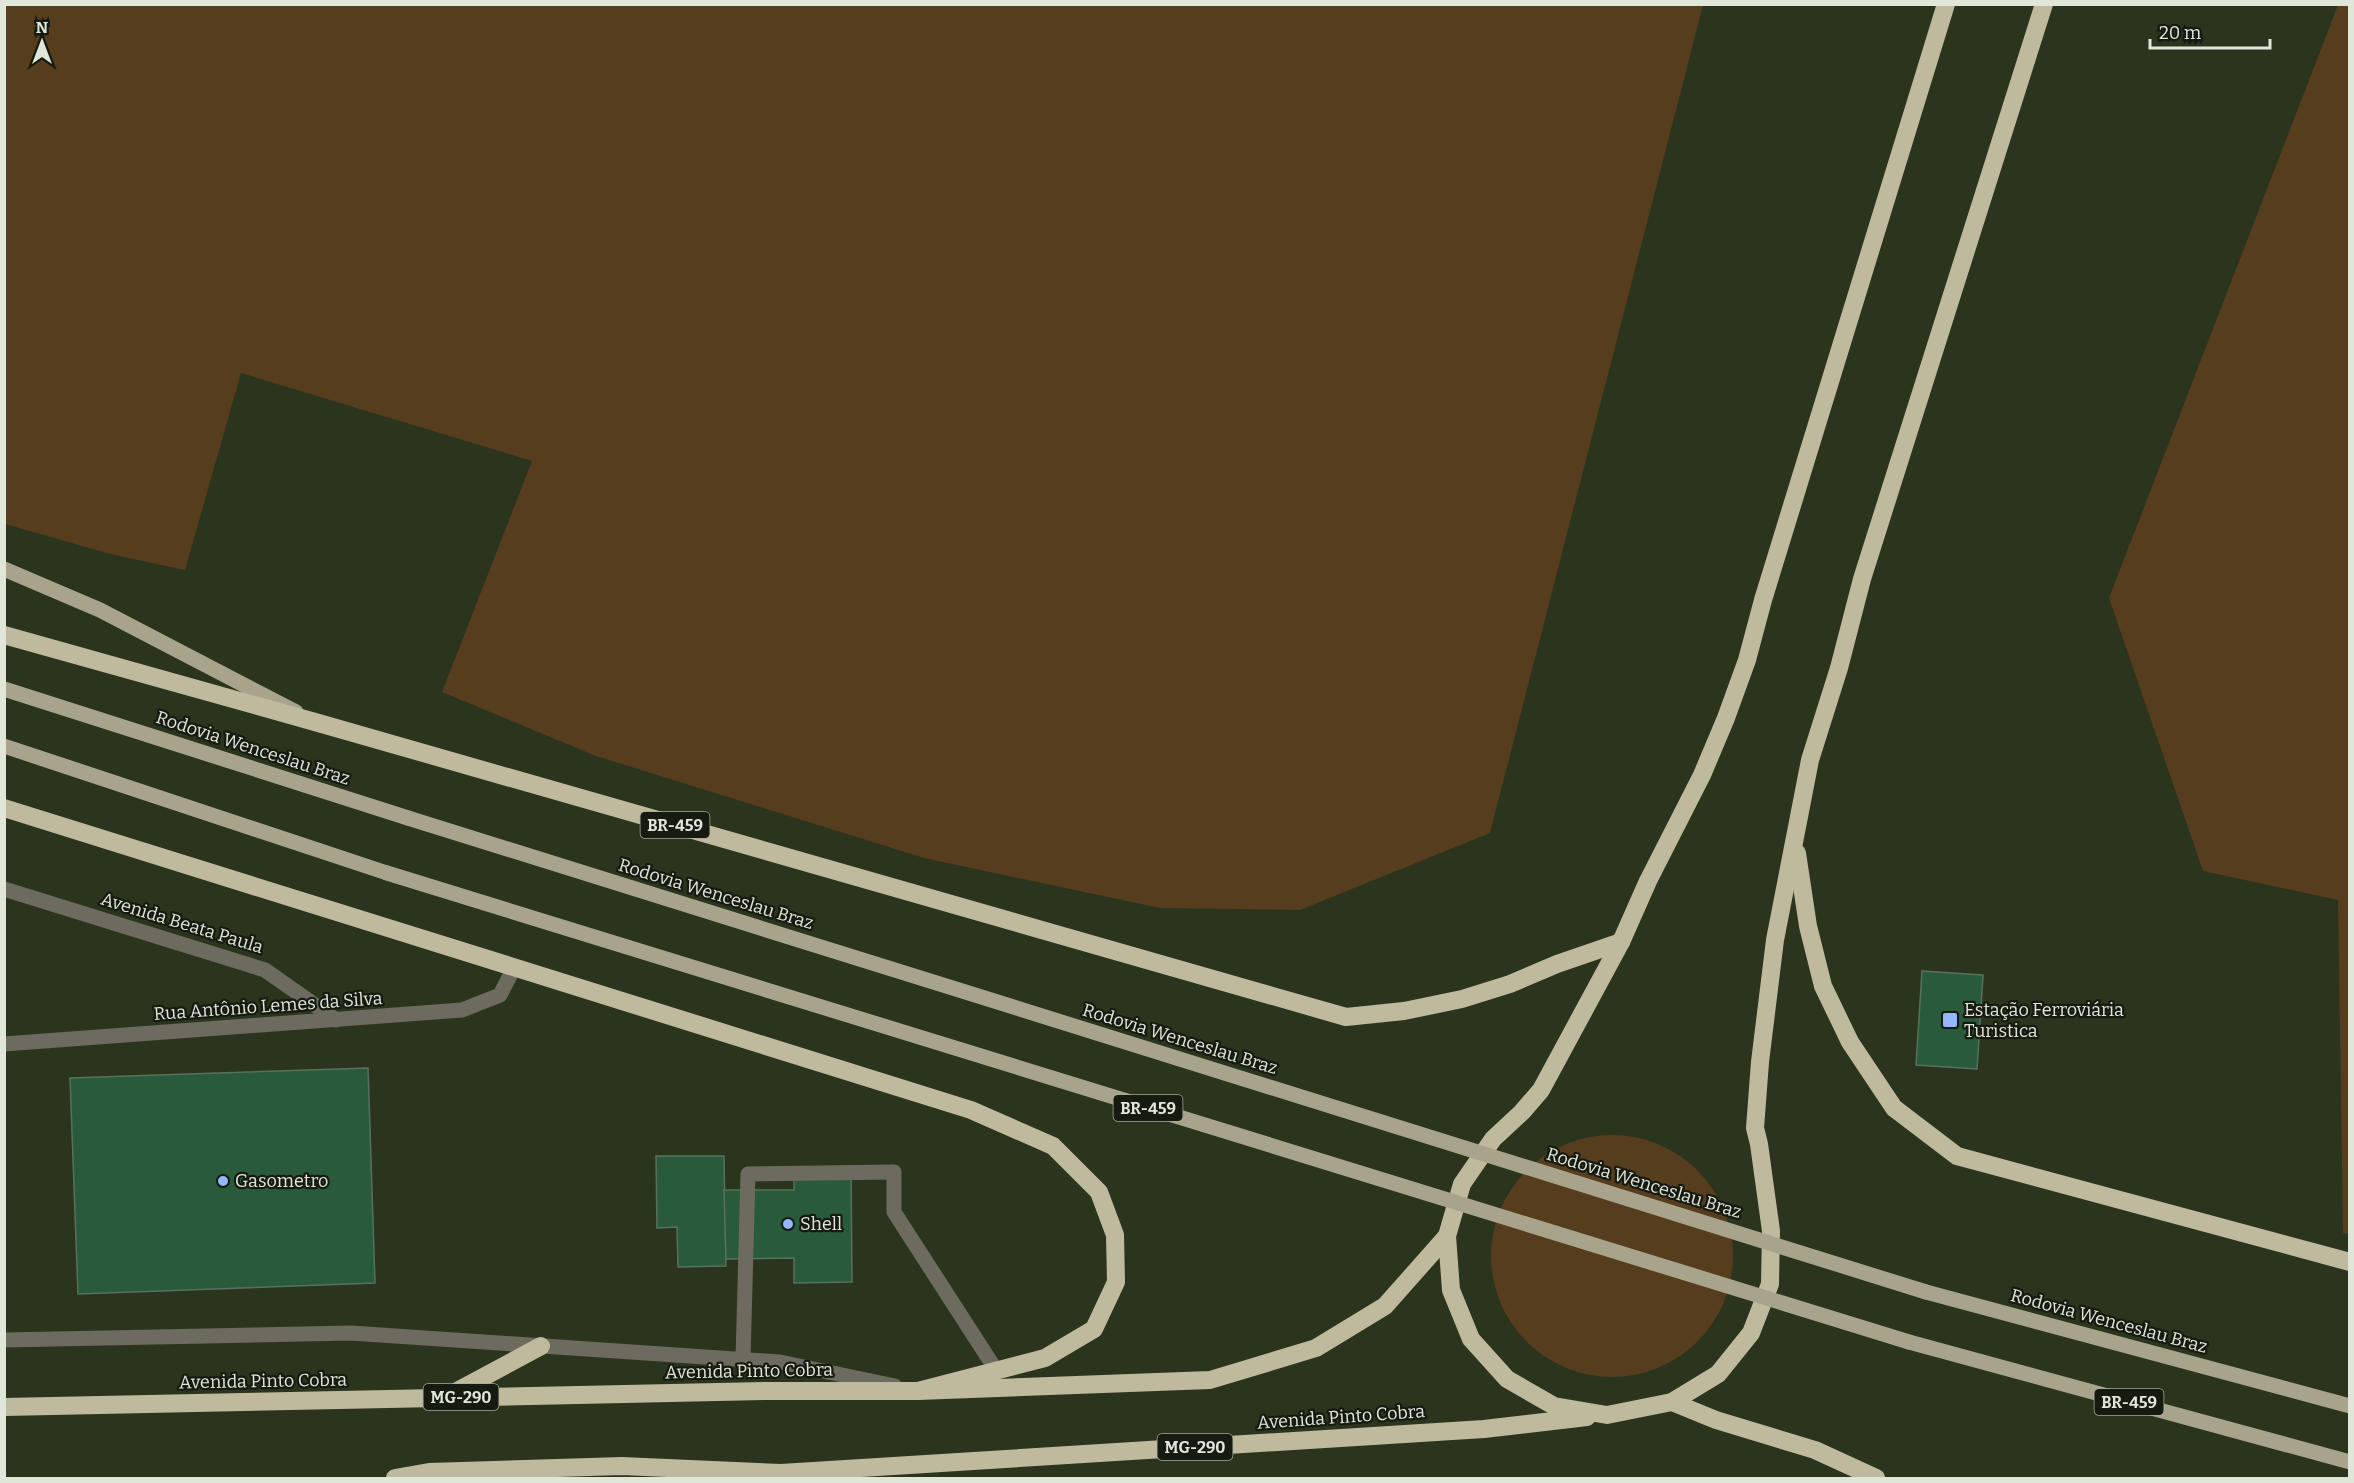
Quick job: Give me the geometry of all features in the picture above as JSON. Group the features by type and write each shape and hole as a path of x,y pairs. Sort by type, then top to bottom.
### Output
{"highway":[{"path":"1607,1415 1554,1406 1507,1379 1471,1339 1451,1290 1447,1236 1462,1184 1493,1139 1522,1112 1541,1090 1622,942 1647,881 1702,775 1726,718 1747,660 1763,600 1946,4"},
{"path":"1672,1402 1718,1374 1751,1333 1770,1284 1771,1231 1755,1128 1760,1062 1775,940 1810,760 1839,668 1862,579 2044,4"},
{"name":"BR-459","path":"4,635 1346,1017 1404,1011 1462,999 1510,984 1557,964 1622,942"},
{"path":"4,808 971,1110 1053,1146 1099,1192 1115,1235 1116,1282 1094,1329 1045,1358 918,1391"},
{"path":"1795,838 1808,926 1823,986 1850,1042 1894,1108 1957,1156 2349,1263"},
{"name":"Avenida Pinto Cobra","path":"4,1407 755,1391 918,1391 1210,1380 1316,1348 1385,1306 1447,1236"},
{"path":"446,1398 541,1346"},
{"path":"1672,1402 1716,1420 1815,1450 1876,1479"},
{"name":"Avenida Pinto Cobra","path":"395,1479 429,1472 622,1466 781,1473 1484,1429 1607,1415 1672,1402"},
{"path":"781,1473 867,1479"}],"main road":[{"path":"4,569 100,610 315,722"},
{"name":"Rodovia Wenceslau Braz","path":"4,689 408,818 1926,1292 2349,1406"},
{"name":"BR-459","path":"4,746 387,873 1909,1342 2349,1461"}],"street":[{"name":"Avenida Beata Paula","path":"4,889 266,970 336,1020"},
{"name":"Rua Antônio Lemes da Silva","path":"4,1044 462,1010 500,995 515,966"},
{"path":"743,1359 748,1174 894,1172 894,1212 996,1370"},
{"path":"4,1340 351,1333 780,1362 918,1391"}],"shaded area":[{"path":"4,5 1703,5 1490,833 1300,910 1160,908 924,858 596,756 442,692 532,461 241,373 185,570 110,554 5,524"},
{"path":"2338,5 2350,5 2349,1234 2343,1233 2338,900 2203,871 2109,598"},
{"path":"1600,1135 1624,1135 1647,1140 1669,1149 1698,1170 1713,1189 1724,1210 1731,1232 1733,1256 1731,1280 1724,1302 1713,1323 1698,1342 1669,1363 1647,1372 1624,1377 1600,1377 1577,1372 1555,1363 1535,1350 1518,1333 1505,1313 1496,1291 1491,1268 1491,1244 1496,1221 1505,1199 1518,1179 1535,1162 1555,1149 1577,1140"}],"building":[{"name":"Estação Ferroviária Turistica","path":"1922,971 1983,975 1977,1069 1916,1065"},
{"name":"Gasometro","path":"368,1068 375,1283 78,1294 70,1078"},
{"path":"656,1156 724,1156 726,1266 678,1267 677,1227 657,1228"},
{"name":"Shell","path":"851,1166 852,1282 794,1283 794,1258 726,1259 724,1190 794,1190 794,1168"}],"place":[{"name":"Estação Ferroviária Turistica","path":"1950,1020"},
{"name":"Gasometro","path":"223,1181"},
{"name":"Shell","path":"788,1224"}]}
